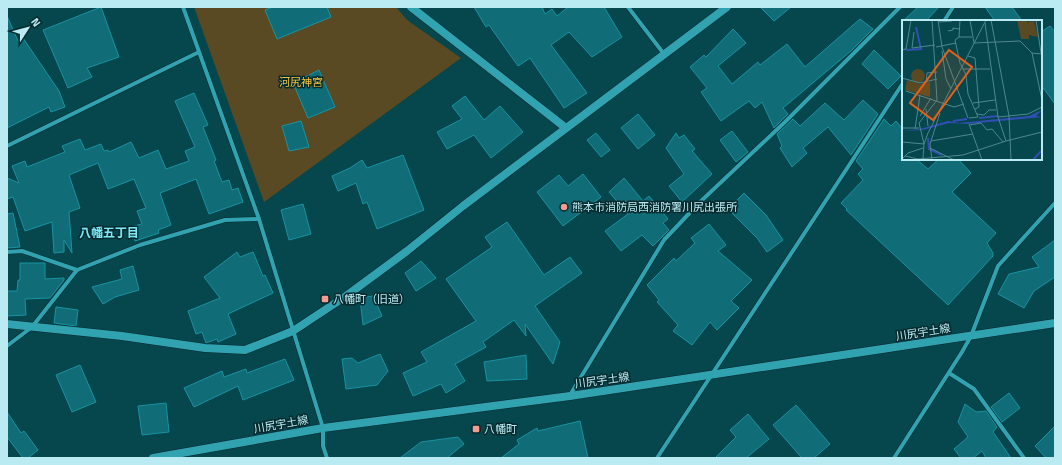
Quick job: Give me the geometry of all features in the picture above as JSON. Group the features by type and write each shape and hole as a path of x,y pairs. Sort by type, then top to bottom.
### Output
{"street":[{"path":"183,7 259,219 323,428 323,446 327,458"},
{"path":"628,7 664,54"},
{"path":"7,324 122,336 205,348 245,350 293,331 346,296 727,7"},
{"path":"570,396 664,240 700,202 785,122 900,7"},
{"path":"945,20 953,7"},
{"path":"415,8 566,128"},
{"path":"7,146 199,52"},
{"path":"657,458 902,85"},
{"path":"894,458 950,373 971,336 998,266 1055,203"},
{"path":"7,346 32,327 77,270 140,244 225,220 259,219"},
{"path":"7,252 22,251 77,270"},
{"name":"川尻宇土線","path":"153,458 323,428 570,396 1055,322"},
{"path":"950,373 974,389 1024,458"},
{"path":"182,458 193,451"}],"green space":[{"name":"河尻神宮","path":"194,7 396,7 407,20 461,58 264,202"}],"building":[{"path":"101,7 119,57 87,68 92,77 68,88 43,30"},
{"path":"273,7 327,7 331,17 277,39 265,10"},
{"path":"474,7 542,7 545,14 552,9 557,16 568,7 604,7 622,37 592,57 569,32 551,45 587,93 564,108 530,58 518,66 489,25 486,27"},
{"path":"760,7 791,7 774,21"},
{"path":"918,7 939,7 927,20 904,20"},
{"path":"985,7 1012,7 1021,20 994,20"},
{"path":"7,16 18,41 23,38 59,91 65,107 51,112 49,107 7,128"},
{"path":"860,19 873,29 852,50 783,108 788,114 774,128 762,102 755,108 749,101 721,121 701,92 707,88 690,67 704,55 706,57 733,29 746,43 718,66 732,84 758,62 760,65 787,44 805,67"},
{"path":"1050,26 1055,32 1055,104 1042,86 1042,31"},
{"path":"874,50 901,76 888,89 862,64"},
{"path":"319,70 335,107 308,118 293,83"},
{"path":"194,93 208,125 203,127 216,160 214,161 222,182 229,180 232,190 238,188 243,202 209,214 196,179 160,193 171,225 158,230 159,233 135,241 130,227 142,224 137,211 146,208 134,179 108,189 98,163 69,175 80,208 69,212 72,253 64,240 64,252 54,253 52,222 25,231 13,197 7,199 7,178 19,183 12,166 25,161 27,167 65,152 62,146 80,139 85,150 101,144 104,151 108,150 109,152 131,142 139,158 158,150 166,169 189,161 185,151 195,147 175,101"},
{"path":"465,96 484,120 500,106 523,132 491,158 474,135 447,149 437,132 462,119 452,106"},
{"path":"863,100 878,114 851,155 828,127 803,148 807,153 792,167 780,148 782,146 777,134 793,119 800,126 825,103 844,120"},
{"path":"638,114 655,135 638,149 621,128"},
{"path":"884,119 891,126 896,121 902,128 902,160 917,160 928,169 938,160 959,160 971,173 952,192 996,233 987,243 993,253 993,256 948,305 846,210 847,209 841,203 863,180 858,174 863,169 856,161"},
{"path":"301,121 309,147 289,151 282,126"},
{"path":"732,131 748,152 736,162 720,140"},
{"path":"596,133 610,150 601,157 587,140"},
{"path":"676,133 679,138 684,135 695,149 692,151 712,174 682,202 669,186 684,174 666,148"},
{"path":"403,155 424,210 377,229 367,202 363,204 356,183 338,191 332,176 350,168 362,160 367,168"},
{"path":"583,174 601,197 563,226 537,192 559,175 568,186"},
{"path":"624,178 643,201 649,196 668,219 663,223 669,230 653,246 642,235 621,251 605,231 628,214 609,192"},
{"path":"744,193 766,215 783,240 767,252 757,238 728,209"},
{"path":"303,204 311,234 289,240 281,210"},
{"path":"13,213 20,247 7,248 7,214"},
{"path":"507,222 544,275 570,257 582,273 535,306 560,342 553,364 525,324 526,336 514,320 483,342 486,347 455,364 465,381 446,393 441,384 413,396 403,373 427,362 421,352 476,321 446,279 492,247 485,237"},
{"path":"709,224 726,245 718,251 752,280 731,301 739,308 717,330 710,322 692,345 673,331 678,325 657,302 659,300 647,285 674,258 676,261 695,243 691,238"},
{"path":"1055,240 1055,277 1034,291 1024,308 998,294 1009,274 1039,267 1032,257"},
{"path":"237,252 240,257 253,252 263,276 265,275 273,293 228,314 236,334 218,342 217,339 206,343 202,332 196,334 188,311 220,298 204,277"},
{"path":"421,261 436,278 416,291 405,273"},
{"path":"20,263 45,263 45,279 64,278 64,280 50,298 25,299 26,315 7,316 7,291 17,291 18,280 20,280"},
{"path":"133,266 139,290 115,297 103,304 92,287 122,279 120,270"},
{"path":"373,296 382,316 363,325 360,298"},
{"path":"56,307 78,310 76,326 54,323"},
{"path":"380,354 388,371 377,385 346,389 342,359 352,358 358,363"},
{"path":"526,355 527,379 487,381 484,362"},
{"path":"285,359 294,380 243,400 238,386 194,407 184,388 222,371 224,377 246,369 247,373"},
{"path":"80,365 96,402 72,412 56,375"},
{"path":"1009,393 1020,408 1002,422 991,407"},
{"path":"166,403 169,432 142,435 138,406"},
{"path":"965,404 976,412 986,411 997,427 993,432 1011,458 986,458 982,451 973,458 961,458 954,449 968,437 958,422"},
{"path":"796,405 830,444 814,458 802,458 773,425"},
{"path":"7,412 21,433 24,431 38,450 28,458 23,458 7,437"},
{"path":"748,414 769,439 746,458 715,458 736,437 730,430"},
{"path":"580,421 588,458 501,458 519,444 517,440 537,428 538,431"},
{"path":"1055,426 1055,458 1046,458 1035,446"},
{"path":"458,437 464,444 447,458 400,458 421,442"}],"place":[{"name":"熊本市消防局西消防署川尻出張所","path":"564,207"},
{"name":"八幡町（旧道）","path":"325,299"},
{"name":"八幡町","path":"476,429"}],"district":[{"name":"八幡五丁目","path":"109,232"}]}
